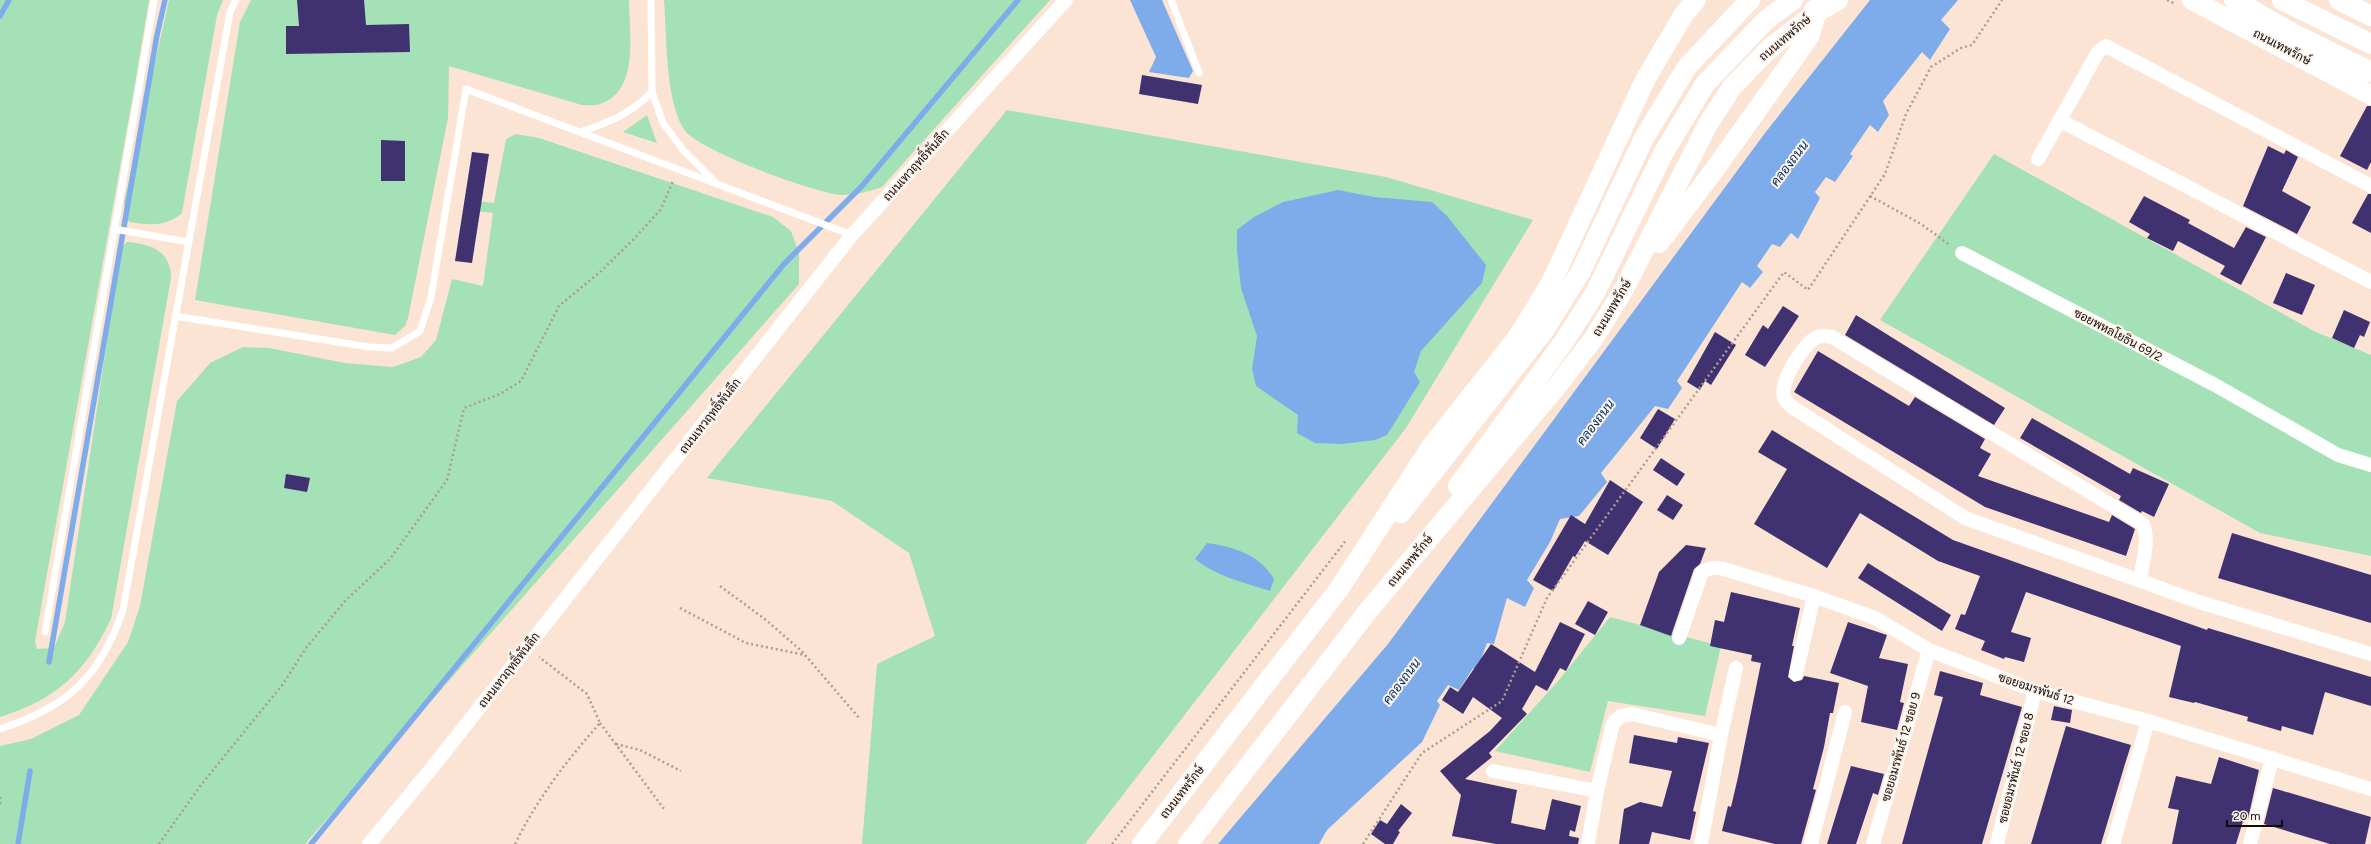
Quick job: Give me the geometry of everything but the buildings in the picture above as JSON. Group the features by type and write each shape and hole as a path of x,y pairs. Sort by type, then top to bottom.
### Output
{"main road":[{"name":"ถนนเทพรักษ์","path":"1339,589 1431,447 1517,338 1551,283 1645,80 1690,7 1701,0"},
{"name":"ถนนเทพรักษ์","path":"1142,844 1339,589 1446,459 1545,329 1581,271 1644,138 1687,67 1750,0"},
{"name":"ถนนเทพรักษ์","path":"1188,844 1368,611 1563,343 1596,293 1664,152 1705,84 1766,20 1793,0"},
{"path":"1624,289 1712,174 1809,37 1815,18 1812,0"},
{"name":"ถนนเทพรักษ์","path":"1368,611 1558,385 1594,338 1624,289 1708,124 1732,87 1770,48 1813,15 1838,0"},
{"name":"ถนนเทพรักษ์","path":"2192,0 2371,95"},
{"path":"2234,0 2294,34 2371,72"},
{"path":"2246,0 2371,62"},
{"path":"2282,0 2371,44"},
{"path":"2339,0 2371,16"}],"street":[{"name":"ถนนเทวฤทธิ์พันลึก","path":"369,844 527,647 852,235 1066,0"},
{"path":"2038,159 2098,52 2104,47 2110,46 2371,186"},
{"path":"2059,120 2371,282"},
{"name":"ซอยพหลโยธิน 69/2","path":"1962,253 2215,385 2338,454 2371,465"},
{"path":"2140,581 2146,541 2146,532 2143,524 1832,337 1824,335 1816,338 1793,364 1783,387 1784,398 1792,407 1965,518 2140,581 2199,602 2371,654"},
{"name":"ซอยอมรพันธ์ 12","path":"1679,638 1702,572 1711,568 1720,568 1814,596 1875,618 1929,650 2035,691 2148,721 2371,789"},
{"path":"1796,674 1814,596"},
{"name":"ซอยอมรพันธ์ 12 ซอย 9","path":"1873,844 1929,650"},
{"path":"1701,844 1720,735 1736,668"},
{"name":"ซอยอมรพันธ์ 12 ซอย 8","path":"1997,844 2035,691"},
{"path":"1811,844 1845,712"},
{"path":"1588,844 1597,791 1613,723 1621,716 1632,714 1720,735"},
{"path":"2113,844 2148,721"},
{"path":"2250,844 2272,758"},
{"path":"1493,771 1597,791"}],"lane":[{"path":"45,632 117,230 154,0"},
{"path":"0,728 26,720 51,708 78,688 96,667 114,637 123,610 230,12 236,0"},
{"path":"651,0 652,92 663,123 684,150 720,185"},
{"path":"1171,0 1199,73"},
{"path":"176,316 368,347 392,348 420,331 431,297 466,89 852,235"},
{"path":"580,132 613,121 637,107 652,92"},
{"path":"117,230 189,242"}],"path":[{"path":"1363,844 1422,753 1502,701 1547,598 1784,272 1808,290 1885,174 1906,114 1931,67 1961,48 1972,45 2002,0"},
{"path":"159,844 201,785 283,684 306,648 346,600 390,559 447,480 464,408 500,394 521,381 559,306 600,272 634,239 661,209 678,170"},
{"path":"1870,196 1921,224 1962,253"},
{"path":"1112,844 1350,534"},
{"path":"720,586 766,620 805,655 860,719"},
{"path":"680,608 746,643 805,655"},
{"path":"527,647 587,694 600,723 664,809"},
{"path":"515,844 530,812 573,753 600,723"},
{"path":"616,744 640,750 681,771"},
{"path":"0,797 0,804"}],"green space":[{"path":"0,0 149,0 35,641 37,649 54,648 65,622 121,248 127,242 151,247 158,251 168,261 171,278 111,619 91,655 67,682 38,702 0,717"},
{"path":"169,0 223,0 217,15 182,213 176,218 163,223 143,224 129,222 125,214 124,202"},
{"path":"251,0 629,0 630,60 627,74 621,87 613,97 600,104 593,105 582,105 449,66 448,118 408,318 405,326 395,335 195,300 240,22"},
{"path":"664,0 1050,0 882,187 864,192 840,195 801,185 729,157 692,137 683,128 677,115 670,83"},
{"path":"1007,110 1386,177 1533,220 1406,428 1085,844 862,844 877,664 935,636 909,553 832,501 707,478"},
{"path":"647,115 657,143 623,132"},
{"path":"516,134 539,138 773,217 791,231 799,253 799,284 305,844 0,844 0,746 31,739 79,715 128,642 140,606 177,401 210,363 243,347 269,348 345,363 393,367 421,357 436,340 452,279 483,286 493,213 465,210 467,200 494,203 506,139"},
{"path":"1994,154 2314,331 2371,355 2371,556 2260,533 1880,320"},
{"path":"1610,617 1721,646 1705,716 1608,701 1590,772 1495,751 1559,680"}],"water":[{"path":"1130,0 1162,0 1193,71 1189,78 1149,72 1156,57"},
{"name":"คลองถนน","path":"1870,0 1958,0 1941,20 1950,29 1930,60 1922,52 1883,101 1889,115 1878,132 1870,125 1850,154 1853,156 1835,182 1826,177 1815,192 1820,198 1798,239 1791,233 1780,247 1772,244 1757,266 1763,272 1750,288 1742,282 1677,381 1682,388 1668,409 1655,406 1601,473 1607,482 1579,516 1560,519 1550,542 1527,580 1534,588 1525,607 1507,598 1494,644 1487,643 1480,662 1479,673 1473,668 1459,690 1448,685 1437,701 1440,705 1422,742 1327,830 1319,844 1218,844 1388,644 1765,133"},
{"path":"1338,190 1374,197 1432,202 1447,216 1486,265 1482,283 1421,351 1414,372 1420,382 1387,435 1375,440 1342,444 1315,443 1297,433 1298,415 1256,386 1252,369 1257,336 1241,288 1237,251 1237,230 1254,217 1283,202"},
{"path":"1207,543 1227,547 1245,553 1261,563 1274,579 1270,591 1221,574 1195,559"}],"waterway":[{"path":"0,16 9,0"},
{"path":"49,662 157,35 165,0"},
{"path":"311,844 784,264 862,186 1018,0"},
{"path":"18,844 30,771"}]}
